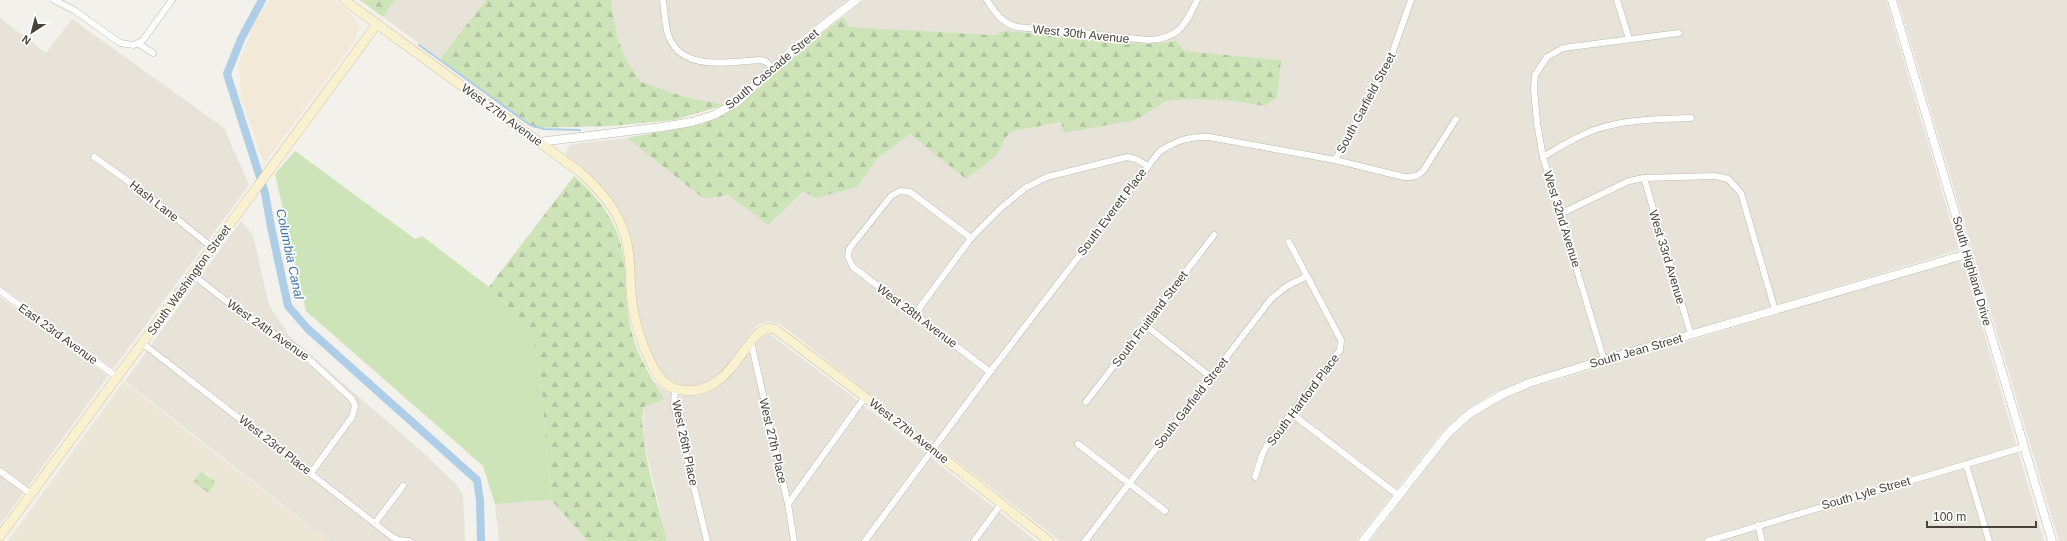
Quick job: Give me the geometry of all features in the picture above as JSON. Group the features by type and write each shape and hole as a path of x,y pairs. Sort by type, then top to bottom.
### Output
{"main road":[{"name":"West 27th Avenue","path":"344,0 589,180 602,194 617,216"},
{"name":"South Washington Street","path":"0,536 377,24"},
{"name":"West 26th Place","path":"617,216 623,228 629,253 632,302 640,338 657,374 666,385 675,390"},
{"name":"West 27th Avenue","path":"751,342 760,332 767,328 775,329 784,334 1048,541"},
{"path":"675,390 693,391 707,387 716,382 731,368 751,342"}],"street":[{"path":"54,0 74,10 120,43 136,44 153,53"},
{"path":"136,44 143,40 172,0"},
{"path":"663,0 667,31 671,40 676,47 690,58 709,63 759,60 765,61 773,68"},
{"name":"South Cascade Street","path":"539,142 662,127 702,120 736,103 798,45 856,0"},
{"name":"West 30th Avenue","path":"987,0 998,17 1010,25 1017,27 1148,40 1161,40 1172,36 1182,27 1198,0"},
{"name":"South Garfield Street","path":"1335,160 1387,68 1411,0"},
{"path":"1617,0 1629,39 1679,33"},
{"name":"South Highland Drive","path":"1892,0 2052,541"},
{"name":"West 32nd Avenue","path":"1604,360 1543,157 1534,89 1535,75 1542,63 1554,52 1563,48 1629,39"},
{"path":"1543,157 1566,143 1596,129 1650,119 1691,118"},
{"name":"South Everett Place","path":"865,541 990,372 1159,152 1178,140 1200,136 1335,160 1404,177 1418,176 1456,119"},
{"name":"Hash Lane","path":"94,157 141,190 213,248"},
{"path":"915,314 971,238 1001,208 1035,181 1127,157 1136,159 1148,166"},
{"path":"1560,214 1616,186 1644,178 1716,176 1728,179 1741,193 1776,310"},
{"name":"West 33rd Avenue","path":"1644,178 1691,335"},
{"name":"West 28th Avenue","path":"971,238 910,192 900,191 891,196 849,249 848,257 853,267 990,372"},
{"name":"South Fruitland Street","path":"1086,402 1214,235"},
{"path":"1289,242 1307,276"},
{"name":"South Jean Street","path":"1363,541 1448,433 1480,406 1501,395 1529,383 1604,360 1967,254"},
{"name":"West 24th Avenue","path":"193,275 239,312 300,350 352,399 355,406 352,417 310,473"},
{"name":"South Garfield Street","path":"1085,541 1272,299 1287,286 1307,276"},
{"name":"South Hartford Place","path":"1255,477 1267,445 1340,350 1342,344 1307,276"},
{"name":"East 23rd Avenue","path":"0,291 117,378"},
{"path":"1145,325 1211,377"},
{"name":"West 27th Place","path":"751,342 788,504 794,541"},
{"name":"West 23rd Place","path":"142,343 375,523 398,540 409,541"},
{"name":"West 26th Place","path":"675,390 674,404 707,541"},
{"path":"788,504 865,397"},
{"path":"1292,414 1398,496"},
{"path":"1078,444 1165,511"},
{"name":"South Lyle Street","path":"1708,541 2024,447"},
{"path":"1966,464 1988,541"},
{"path":"0,471 31,494"},
{"path":"375,523 403,486"},
{"path":"974,541 1001,504"},
{"path":"1758,525 1762,541"}],"shaded area":[{"path":"270,0 333,0 351,14 359,26 355,40 264,164 241,98 239,64 255,21"},
{"path":"395,0 486,0 440,59 383,17"},
{"path":"611,0 848,0 790,45 755,80 725,105 685,97 641,82 628,63 617,38"},
{"path":"863,0 1886,0 1959,250 1541,375 1519,382 1490,395 1464,412 1440,434 1356,541 1060,541 780,324 767,321 756,326 719,376 701,385 681,388 667,381 653,363 638,323 629,233 626,223 610,196 598,182 566,155 567,149 572,144 627,138 704,199 728,195 768,225 804,191 857,187 878,158 910,134 935,153 997,155 1003,141 1010,132 1062,122 1064,133 1136,120 1166,101 1188,99 1234,101 1264,106 1281,60 1185,51 1176,41 1149,44 1005,32 995,35 849,27 844,16"},
{"path":"1898,0 2067,0 2067,541 2059,541"},
{"path":"0,18 46,53 72,19 224,128 249,185 113,369 0,286"},
{"path":"241,221 253,235 269,305 290,337 427,456 456,484 463,495 465,541 329,541 125,381"},
{"path":"1958,261 1964,264 2044,541 1370,541 1449,438 1472,417 1505,397 1523,390"},
{"path":"0,297 108,376 0,525"},
{"path":"770,334 896,430 1036,541 667,541 643,437 644,407 664,399 652,380 665,390 681,396 705,393 716,388 726,380 760,340 765,335"},
{"path":"124,381 207,447 329,541 8,541"},
{"path":"551,500 588,541 499,541 495,504"}],"green space":[{"path":"360,0 395,0 383,17"},
{"path":"486,0 611,0 617,38 628,63 641,82 685,97 725,105 674,120 610,126 534,128 440,59"},
{"path":"844,16 849,27 995,35 1005,31 1149,44 1176,41 1185,51 1281,60 1277,97 1264,106 1234,101 1188,99 1166,101 1136,120 1064,133 1061,122 1010,132 997,155 966,179 910,134 878,158 857,187 815,198 804,191 768,225 728,195 704,199 627,138 702,124 738,107 811,41"},
{"path":"295,151 415,239 422,236 489,287 532,331 541,381 551,500 495,504 483,466 306,311 275,174"},
{"path":"574,176 583,184 606,211 617,232 623,255 627,308 632,335 635,345 653,382 664,399 644,407 642,419 643,435 650,473 667,541 588,541 551,500 541,381 532,331 489,287"},
{"path":"201,472 216,482 208,493 193,482"}],"waterway":[{"name":"Columbia Canal","path":"262,0 241,39 227,74 265,193 288,306 308,329 477,480 480,501 481,541"},
{"path":"419,45 530,125 544,129 580,130"}]}
